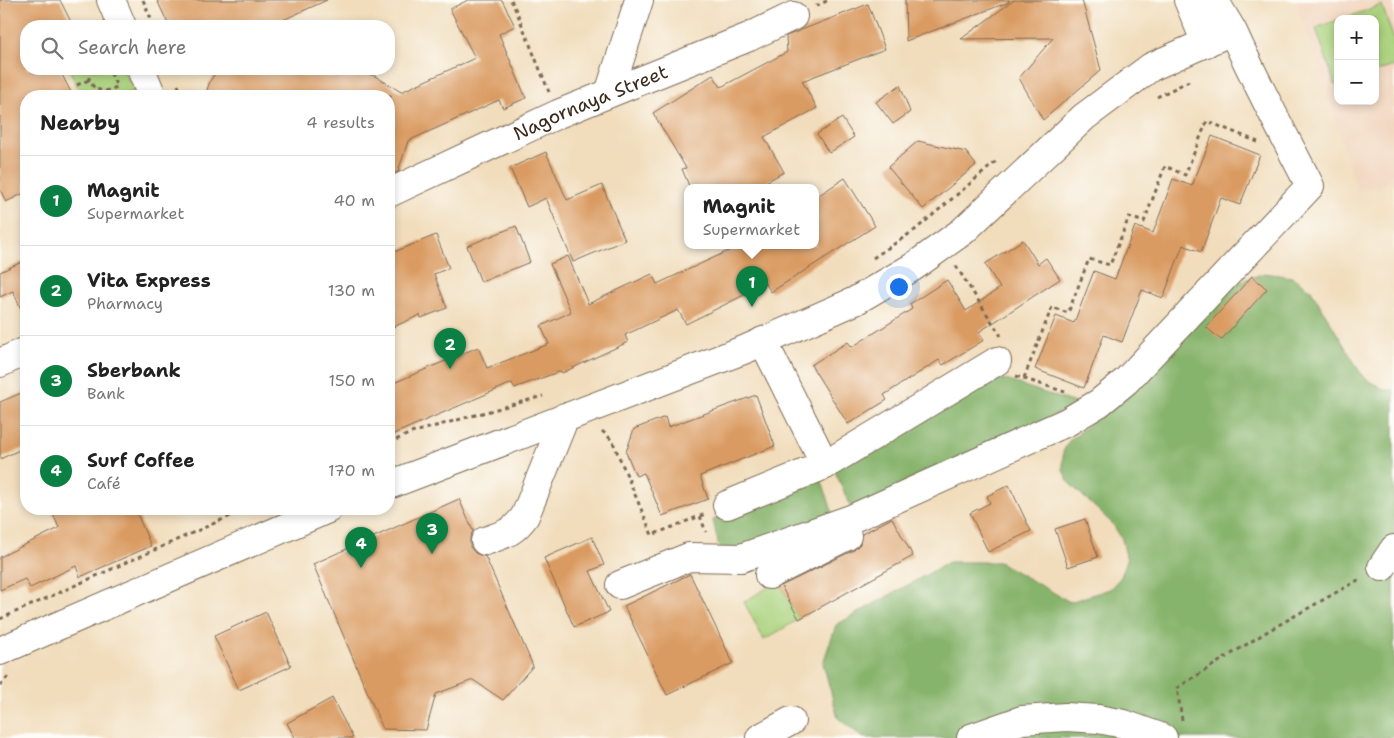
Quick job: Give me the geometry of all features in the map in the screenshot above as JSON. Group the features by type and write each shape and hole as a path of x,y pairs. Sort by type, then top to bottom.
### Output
{"street":[{"path":"111,0 119,20"},
{"path":"609,93 639,0"},
{"path":"1188,0 1206,43"},
{"path":"620,585 689,557 741,558 851,519 1067,422 1099,403 1126,382 1310,186 1215,0"},
{"name":"Nagornaya Street","path":"395,190 558,114 803,12"},
{"path":"395,483 763,341 855,301 913,266 964,231 1084,118 1151,67 1232,31"},
{"path":"143,75 149,90"},
{"path":"763,341 825,465"},
{"path":"0,363 20,354"},
{"path":"727,505 825,465 997,361"},
{"path":"485,541 510,532 525,516 565,417"},
{"path":"769,575 905,506 909,493"},
{"path":"0,651 314,515"},
{"path":"971,738 1022,720 1066,717 1098,719 1173,730"},
{"path":"760,738 791,721"}],"path":[{"path":"143,0 151,20"},
{"path":"511,0 551,96"},
{"path":"803,12 829,0"},
{"path":"89,75 89,80 94,89 100,90"},
{"path":"109,90 117,87 112,75"},
{"path":"77,85 89,80"},
{"path":"1024,378 1052,307 1068,313 1089,258 1110,265 1128,217 1144,222 1164,166 1185,175 1206,121 1258,142"},
{"path":"868,262 915,230 998,160"},
{"path":"952,259 1002,338 997,361 1004,372 1068,394"},
{"path":"395,440 411,433 545,396"},
{"path":"600,430 612,440 652,535 727,505"},
{"path":"0,619 233,515"},
{"path":"1173,730 1176,688 1388,558"}],"shaded area":[{"path":"1296,0 1394,0 1394,180 1358,192"}],"green space":[{"path":"1382,5 1394,40 1394,66 1379,71 1379,15 1353,15"},
{"path":"1334,21 1334,82 1316,28"},
{"path":"72,75 126,75 134,90 79,90"},
{"path":"1265,273 1292,277 1311,290 1363,377 1385,390 1394,390 1394,735 1389,738 864,738 838,718 823,663 836,625 949,562 999,562 1070,602 1110,589 1121,577 1127,560 1122,539 1112,523 1069,483 1063,470 1063,452 1069,441 1088,425 1217,297 1244,280"},
{"path":"994,369 1000,378 1078,404 853,512 833,467"},
{"path":"821,478 834,517 740,549 719,547 713,520"},
{"path":"778,581 799,619 764,640 744,602"}],"building":[{"path":"0,0 60,0 70,20 20,20 20,75 62,75 70,90 20,90 20,195 6,202 0,189"},
{"path":"157,0 327,0 283,20 166,20"},
{"path":"468,0 502,0 515,26 499,34 526,98 503,108 499,100 408,141 398,172 395,173 395,90 207,90 214,75 371,75 401,92 475,58 450,9"},
{"path":"905,0 1009,0 1009,2 906,41"},
{"path":"1014,0 1082,0 1101,70 1043,120 1019,78 1053,38 961,39"},
{"path":"868,4 885,49 802,81 817,108 764,137 784,172 762,184 688,184 682,169 686,168 653,113 713,75 721,87 787,52 786,36"},
{"path":"900,85 910,112 893,124 876,102"},
{"path":"842,118 854,137 829,153 817,134"},
{"path":"1212,136 1260,155 1240,205 1221,198 1201,252 1183,245 1163,298 1142,290 1122,342 1104,335 1084,388 1035,369 1056,316 1074,323 1094,271 1115,279 1135,226 1153,233 1173,179 1192,186"},
{"path":"918,141 966,152 976,165 923,209 888,167"},
{"path":"546,152 567,200 602,185 625,240 573,262 546,198 527,207 510,168"},
{"path":"845,178 875,226 771,292 766,284 686,324 678,310 625,335 628,342 562,373 561,371 514,388 512,383 395,433 395,382 478,347 487,368 549,344 541,326 571,312 550,264 568,256 588,304 652,274 657,284 733,249 819,249 819,195"},
{"path":"516,226 530,262 481,282 467,246"},
{"path":"436,235 449,268 434,274 447,308 421,318 420,315 395,326 395,252"},
{"path":"1023,240 1038,264 1046,258 1060,279 979,332 984,340 943,365 939,360 884,395 887,400 848,424 811,365 848,342 852,347 912,309 910,304 947,280 966,311 1000,288 985,264"},
{"path":"20,263 20,307 13,291 0,297 0,272"},
{"path":"1252,276 1267,289 1221,340 1206,327"},
{"path":"20,394 20,450 0,459 0,402"},
{"path":"756,395 775,446 700,476 708,499 662,516 644,473 636,476 626,452 634,429 665,417 668,427"},
{"path":"1009,485 1031,531 988,552 970,513 990,503 987,496"},
{"path":"459,499 473,531 470,538 470,547 475,553 485,556 533,666 503,700 473,680 436,694 426,730 383,729 313,564"},
{"path":"54,515 138,515 151,546 80,577 76,566 30,588 25,579 0,590 0,557 59,528"},
{"path":"892,518 913,556 799,619 781,586 854,550 860,544 862,534"},
{"path":"1085,519 1098,557 1068,567 1055,529"},
{"path":"592,537 604,565 590,571 609,612 574,627 544,558"},
{"path":"690,574 733,663 667,695 624,606"},
{"path":"266,612 291,666 239,690 214,636"},
{"path":"332,698 353,738 295,738 287,723"}],"place":[{"name":"Magnit","path":"752,307"},
{"name":"Vita Express","path":"450,369"},
{"name":"Sberbank","path":"432,554"},
{"name":"Surf Coffee","path":"361,568"}]}
